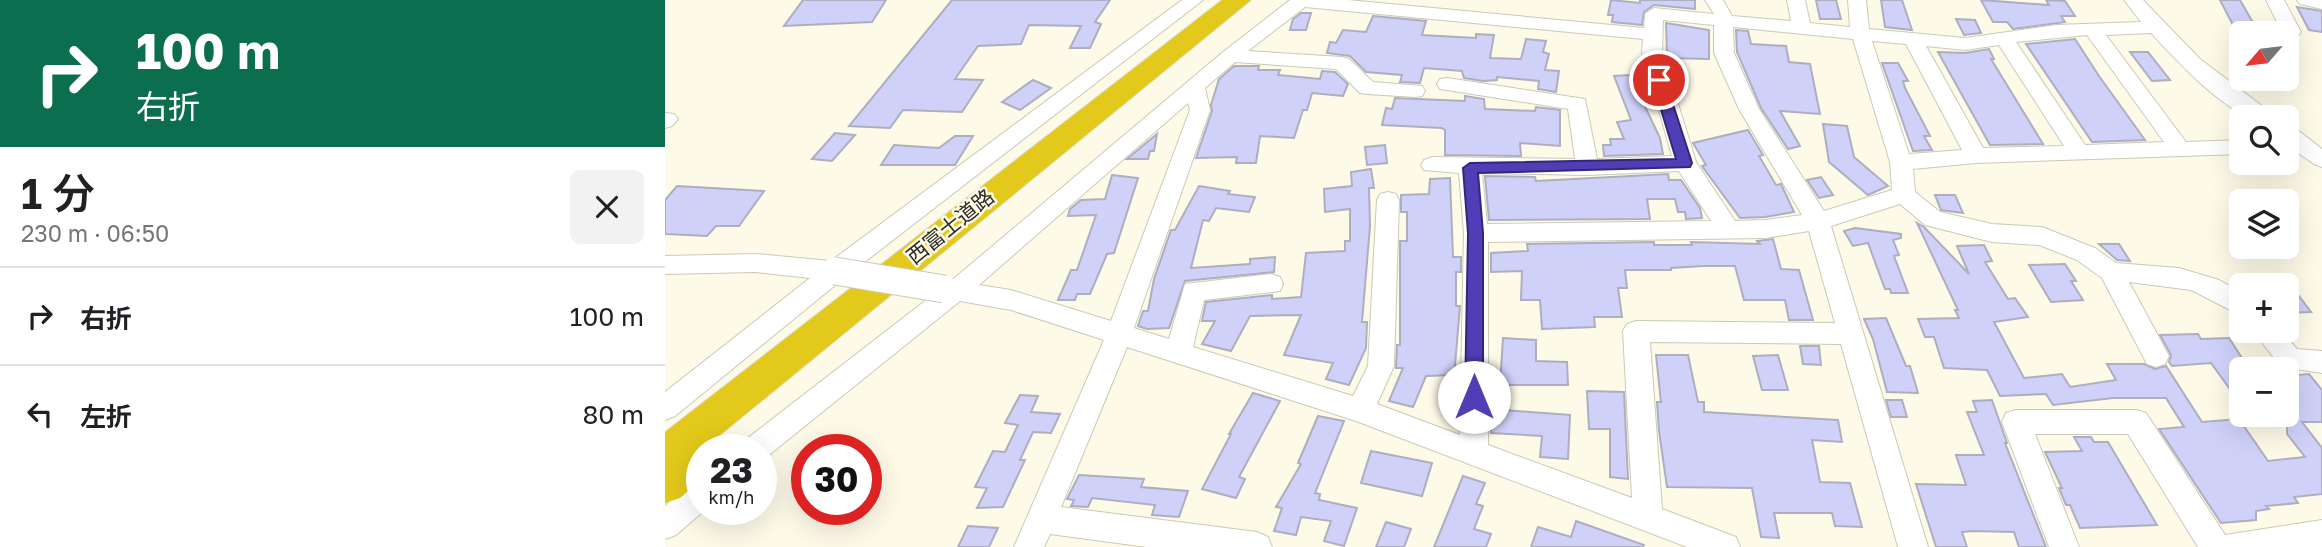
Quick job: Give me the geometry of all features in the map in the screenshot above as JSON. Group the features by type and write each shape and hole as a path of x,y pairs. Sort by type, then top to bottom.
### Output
{"highway":[{"name":"西富士道路","path":"665,456 1238,0"},
{"name":"西富士道路","path":"727,434 1262,0"},
{"path":"665,484 686,467"}],"street":[{"path":"665,408 835,271 1194,0"},
{"path":"1797,0 1801,26"},
{"path":"1857,0 1860,32 1901,162 1904,195 1933,219 1992,233 2042,236 2086,254 2111,272 2156,356"},
{"path":"2133,0 2155,27 2244,105"},
{"path":"2275,0 2286,21"},
{"path":"2306,0 2322,3"},
{"path":"774,434 1230,56 1301,1 1651,34"},
{"path":"1718,10 1724,53 1749,109 1818,221 1913,547"},
{"path":"1728,229 1685,163 1659,80 1651,34 1654,14 1718,10 1801,26 1965,44 2056,31 2155,27"},
{"path":"2092,29 2181,150"},
{"path":"1912,38 1976,156"},
{"path":"2005,40 2079,152"},
{"path":"1230,56 1342,63 1367,88 1415,91"},
{"path":"1447,84 1578,104 1587,167"},
{"path":"1029,547 1119,335 1200,110 1195,87"},
{"path":"2299,146 2322,159"},
{"path":"1901,162 1976,156 2229,148"},
{"path":"1431,165 1470,168 1685,163"},
{"path":"1470,168 1476,233 1474,452"},
{"path":"1476,233 1765,229 1818,221 1904,195"},
{"path":"1360,410 1381,366 1388,200"},
{"path":"665,265 755,263 835,271 1011,300 1360,410 1725,547"},
{"path":"2111,272 2175,274 2219,290 2229,297"},
{"path":"1179,351 1194,291 1271,284"},
{"path":"1648,519 1636,331 1852,334"},
{"path":"2276,343 2290,359 2322,362"},
{"path":"2064,547 2016,422 2136,422 2214,547"},
{"path":"665,524 686,507"},
{"path":"1043,519 1257,547"},
{"path":"2231,547 2322,534"}],"building":[{"path":"803,0 886,0 872,22 784,26"},
{"path":"952,0 1110,0 1095,22 1101,24 1090,48 1070,48 1081,26 1029,25 1021,44 978,46 955,79 983,80 962,112 903,110 890,128 849,126"},
{"path":"1611,0 1640,3 1640,0 1695,0 1695,9 1654,5 1644,12 1642,25 1612,22 1613,15 1608,15"},
{"path":"1816,0 1836,0 1841,19 1820,19"},
{"path":"1881,0 1902,0 1912,30 1885,27"},
{"path":"1981,0 2049,5 2046,0 2065,1 2075,16 2061,16 2065,22 2013,29 2007,22 1993,22"},
{"path":"2220,0 2240,0 2252,21 2231,21"},
{"path":"2297,7 2322,11 2322,32 2309,30"},
{"path":"1301,13 1311,13 1306,30 1290,30 1293,19"},
{"path":"1373,16 1426,21 1422,35 1476,38 1476,34 1494,35 1490,58 1521,59 1526,39 1546,41 1543,52 1549,54 1545,70 1559,71 1556,92 1538,89 1539,81 1497,77 1497,80 1483,81 1464,78 1462,71 1424,68 1420,83 1400,82 1402,75 1366,72 1350,56 1327,53 1330,42 1336,43 1343,30 1366,32"},
{"path":"1956,19 1975,20 1981,33 1964,35"},
{"path":"1666,23 1709,30 1709,59 1667,58"},
{"path":"1736,30 1748,31 1751,44 1786,46 1789,62 1810,64 1820,114 1780,111 1800,146 1788,149 1761,108 1737,52"},
{"path":"2075,39 2145,140 2092,142 2026,44"},
{"path":"1989,49 1994,59 1991,59 2043,144 1990,145 1938,52 1965,53"},
{"path":"2130,52 2148,52 2170,80 2152,81"},
{"path":"1882,63 1898,63 1908,81 1903,81 1905,88 1930,136 1924,136 1932,150 1913,151"},
{"path":"1234,66 1259,66 1258,70 1280,70 1278,75 1320,79 1322,71 1335,72 1348,84 1343,96 1312,93 1294,138 1260,136 1256,163 1236,163 1237,157 1196,158 1212,111 1211,105 1219,79"},
{"path":"1630,75 1660,138 1663,154 1604,156 1603,145 1611,145 1610,139 1624,139 1617,122 1631,120 1614,76"},
{"path":"1033,80 1051,88 1020,110 1002,102"},
{"path":"1465,96 1484,99 1485,109 1535,111 1536,107 1560,110 1560,146 1520,143 1521,156 1445,155 1445,130 1442,128 1382,125 1386,108 1392,109 1395,98 1465,101"},
{"path":"1823,124 1847,126 1854,157 1888,186 1868,195 1829,162"},
{"path":"1748,130 1763,155 1759,156 1776,185 1781,184 1794,212 1740,218 1702,166 1706,165 1693,143"},
{"path":"835,133 855,135 832,161 812,159"},
{"path":"1157,134 1154,151 1150,151 1148,159 1127,159"},
{"path":"955,136 973,136 955,165 881,165 894,145 939,148"},
{"path":"1385,145 1387,163 1367,165 1365,147"},
{"path":"1371,169 1374,188 1369,188 1370,226 1362,322 1367,322 1366,348 1349,385 1326,379 1333,363 1284,355 1301,315 1250,316 1231,351 1202,344 1215,321 1202,321 1206,302 1272,295 1272,299 1301,297 1306,253 1345,251 1345,241 1350,241 1350,209 1325,212 1324,189 1352,186 1351,172"},
{"path":"1668,174 1669,180 1681,180 1700,208 1702,218 1686,219 1685,212 1678,212 1675,199 1647,199 1650,219 1489,220 1485,176 1535,177 1536,181"},
{"path":"1112,175 1138,178 1114,253 1107,254 1090,294 1077,294 1075,300 1058,300 1071,270 1077,270 1096,215 1068,216 1070,209 1081,200 1105,199"},
{"path":"1821,177 1833,195 1819,198 1807,180"},
{"path":"1450,178 1453,257 1461,257 1461,272 1456,272 1456,306 1460,306 1454,375 1426,376 1413,407 1389,401 1403,368 1396,368 1397,345 1400,345 1400,241 1407,241 1407,212 1401,212 1401,195 1429,194 1430,179"},
{"path":"677,186 764,191 739,226 716,226 707,236 665,234 665,200"},
{"path":"1199,186 1230,191 1228,194 1255,197 1249,212 1216,208 1209,221 1203,220 1191,268 1250,264 1250,259 1275,257 1274,272 1185,281 1169,328 1147,329 1138,326 1143,311 1148,311 1154,279 1171,230 1175,230"},
{"path":"1935,195 1955,195 1963,213 1941,210"},
{"path":"1917,223 1969,274 1957,246 1984,245 1992,261 1985,262 2008,299 2015,298 2028,317 1994,322 2024,378 2062,374 2070,387 2116,380 2107,364 2144,364 2155,369 2166,366 2202,422 2229,420 2229,427 2245,427 2268,461 2305,457 2287,434 2287,427 2299,427 2299,375 2309,374 2322,390 2322,422 2302,422 2322,448 2322,494 2294,497 2298,503 2266,506 2269,509 2256,511 2256,520 2221,523 2159,429 2184,427 2166,398 2113,398 2053,405 2046,394 2000,396 1987,370 1944,368 1934,337 1925,337 1918,319 1959,318 1955,310 1958,310"},
{"path":"1855,228 1901,234 1901,238 1893,240 1899,255 1894,256 1908,293 1891,293 1890,289 1885,289 1868,243 1853,246 1844,231"},
{"path":"1773,239 1781,269 1799,270 1813,320 1789,320 1785,300 1744,300 1735,266 1704,266 1671,270 1625,270 1627,288 1618,288 1622,317 1594,317 1595,327 1542,329 1540,300 1521,300 1522,271 1491,272 1491,253 1528,251 1527,244 1760,244 1757,241"},
{"path":"2099,244 2119,244 2130,261 2117,260"},
{"path":"2065,264 2076,281 2071,281 2083,300 2051,302 2029,265"},
{"path":"2299,296 2311,312 2299,312"},
{"path":"1886,318 1906,366 1910,366 1918,393 1887,392 1873,339 1864,319"},
{"path":"2198,334 2201,339 2229,338 2229,343 2232,343 2241,357 2229,357 2229,388 2211,363 2172,366 2169,362 2171,355 2160,335"},
{"path":"1503,338 1536,340 1536,361 1567,362 1568,385 1500,385"},
{"path":"1800,346 1819,346 1821,365 1803,364"},
{"path":"1656,355 1688,355 1698,402 1704,402 1704,412 1838,420 1842,442 1812,440 1820,482 1850,483 1862,527 1835,526 1832,513 1774,513 1779,538 1761,537 1752,488 1667,487 1659,431 1657,402 1661,402"},
{"path":"1778,355 1788,390 1762,390 1753,356"},
{"path":"1587,391 1624,392 1628,479 1610,477 1610,429 1589,429"},
{"path":"1253,393 1280,401 1239,477 1245,479 1236,498 1202,489 1229,434"},
{"path":"1020,395 1038,396 1031,412 1060,414 1051,433 1033,432 1020,460 1025,460 1003,507 977,508 987,488 975,487 993,451 1005,452 1018,425 1005,423"},
{"path":"1886,400 1902,400 1907,417 1891,417"},
{"path":"1992,400 2005,443 2046,547 2019,547 2014,532 1972,531 1962,532 1967,547 1936,547 1916,484 1966,485 1956,455 1984,455 1967,412 1977,412 1973,401"},
{"path":"1491,409 1570,415 1568,459 1540,457 1542,436 1491,433"},
{"path":"1318,416 1344,421 1315,493 1320,494 1319,500 1357,508 1344,546 1324,541 1331,521 1301,517 1296,535 1274,531 1282,508 1276,507 1301,464 1298,463"},
{"path":"2074,437 2091,437 2094,442 2108,442 2157,525 2080,528 2070,505 2066,505 2059,488 2062,488 2045,452 2082,451"},
{"path":"1371,451 1432,463 1422,496 1361,483"},
{"path":"1079,475 1144,479 1141,487 1188,491 1179,517 1152,515 1155,505 1092,498 1088,507 1071,506 1074,500 1067,499"},
{"path":"1463,476 1485,483 1476,504 1483,506 1474,529 1491,534 1486,547 1434,547"},
{"path":"1576,521 1644,545 1531,547 1538,527 1571,537"},
{"path":"1386,522 1411,529 1404,547 1376,547"},
{"path":"968,526 998,528 989,547 958,547"}],"route":[{"path":"1474,397 1476,233 1470,168 1685,163 1659,80"}]}
